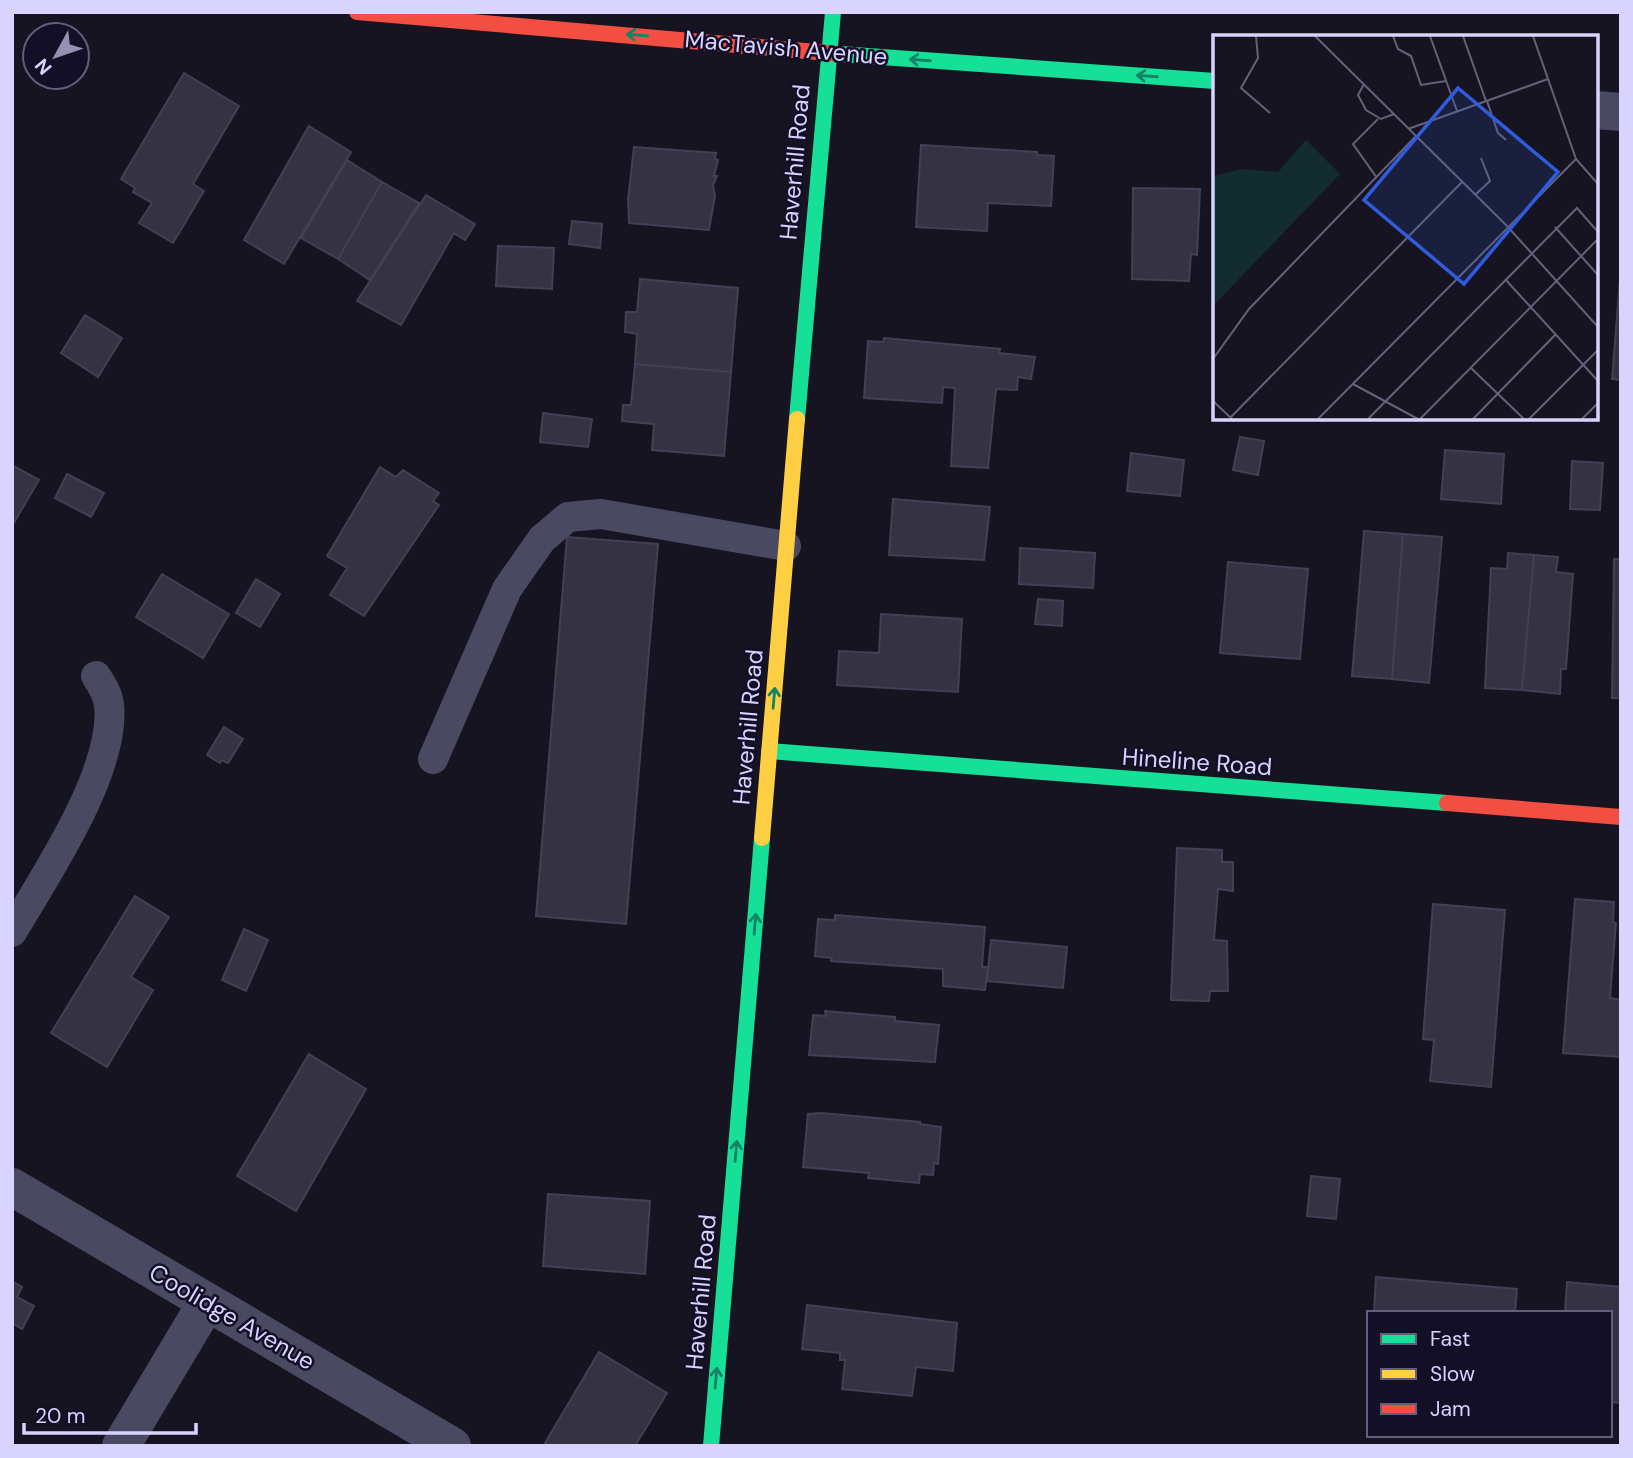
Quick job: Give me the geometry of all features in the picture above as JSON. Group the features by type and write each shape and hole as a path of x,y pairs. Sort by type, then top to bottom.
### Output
{"street":[{"name":"MacTavish Avenue","path":"357,12 491,21 827,53 1213,81"},
{"name":"Haverhill Road","path":"711,1446 827,53 833,12"},
{"path":"1598,110 1621,112"},
{"name":"Hineline Road","path":"769,751 1621,817"},
{"name":"Coolidge Avenue","path":"12,1188 452,1446"},
{"path":"121,1446 207,1302"}],"lane":[{"path":"433,759 507,589 542,539 568,517 601,514 786,546"},
{"path":"12,932 89,793 107,743 109,703 96,676"}],"building":[{"path":"184,73 239,106 193,184 204,191 173,243 139,223 152,203 133,192 135,188 121,179"},
{"path":"309,126 351,152 284,264 244,240"},
{"path":"921,145 1037,152 1038,155 1054,156 1051,206 988,203 987,231 916,227"},
{"path":"634,147 716,153 715,159 718,160 714,176 717,176 713,185 715,196 709,230 629,223 628,200"},
{"path":"347,160 382,182 338,259 301,238"},
{"path":"382,182 419,203 370,280 338,259"},
{"path":"1133,188 1200,189 1197,255 1191,254 1189,281 1132,279"},
{"path":"426,195 475,224 465,240 454,233 401,325 357,301"},
{"path":"572,221 602,224 600,248 569,244"},
{"path":"498,246 554,248 552,289 496,286"},
{"path":"640,279 738,288 731,372 635,364 637,334 625,332 626,312 637,312"},
{"path":"1621,279 1621,380 1612,379"},
{"path":"85,315 122,338 98,377 61,353"},
{"path":"884,338 1000,349 999,353 1035,357 1031,379 1018,377 1017,390 996,389 988,468 951,466 955,388 943,387 942,403 864,398 868,341 883,342"},
{"path":"635,364 731,372 724,456 652,450 654,424 622,421 623,405 631,405"},
{"path":"543,413 592,419 588,447 540,442"},
{"path":"1240,437 1264,441 1258,475 1233,470"},
{"path":"1445,450 1504,454 1501,504 1441,499"},
{"path":"1131,453 1184,460 1180,496 1127,491"},
{"path":"1572,461 1603,463 1600,510 1570,509"},
{"path":"12,465 39,480 12,526"},
{"path":"380,467 396,477 403,470 439,493 433,501 439,505 364,616 330,595 347,568 327,556"},
{"path":"67,474 104,493 91,517 55,498"},
{"path":"893,499 990,507 984,560 889,555"},
{"path":"1364,531 1403,534 1392,679 1352,676"},
{"path":"1403,534 1442,537 1429,683 1392,679"},
{"path":"567,537 658,544 626,924 536,916"},
{"path":"1020,548 1095,553 1093,588 1019,584"},
{"path":"1508,553 1534,555 1522,690 1485,688 1491,568 1507,569"},
{"path":"1534,555 1558,557 1556,572 1573,574 1566,669 1561,669 1560,694 1522,690"},
{"path":"1614,559 1621,559 1621,698 1612,698"},
{"path":"1228,562 1308,569 1300,659 1220,653"},
{"path":"162,574 229,614 203,658 136,617"},
{"path":"256,579 280,594 260,627 236,613"},
{"path":"1038,599 1063,601 1062,626 1035,624"},
{"path":"881,614 962,619 958,692 837,685 839,651 879,653"},
{"path":"224,727 243,739 228,763 221,760 220,763 207,755"},
{"path":"1177,848 1222,850 1222,862 1233,862 1233,891 1218,889 1214,940 1227,941 1228,991 1210,991 1209,1001 1171,1000"},
{"path":"135,896 169,917 131,977 153,990 107,1067 51,1033"},
{"path":"1575,899 1614,902 1613,922 1616,923 1610,998 1621,1000 1621,1057 1563,1053"},
{"path":"1433,904 1505,910 1491,1087 1430,1081 1434,1040 1423,1039"},
{"path":"835,915 985,927 982,967 988,967 985,990 943,986 943,969 831,961 832,958 815,956 818,919 835,920"},
{"path":"244,929 268,940 246,991 222,980"},
{"path":"991,940 1067,947 1063,988 987,981"},
{"path":"825,1011 895,1017 895,1021 939,1025 935,1062 809,1055 813,1015 826,1016"},
{"path":"309,1054 366,1089 296,1211 237,1176"},
{"path":"808,1114 920,1122 941,1127 938,1164 934,1163 933,1175 920,1174 919,1183 868,1178 869,1173 803,1167"},
{"path":"1311,1176 1340,1179 1336,1219 1307,1216"},
{"path":"548,1194 650,1201 645,1274 543,1266"},
{"path":"1376,1277 1517,1289 1515,1311 1374,1311"},
{"path":"12,1281 22,1287 17,1297 34,1306 22,1329 12,1323"},
{"path":"1567,1282 1621,1287 1621,1403 1612,1402 1612,1311 1565,1311"},
{"path":"807,1305 957,1323 953,1371 916,1367 912,1396 842,1389 845,1360 840,1360 840,1353 802,1349"},
{"path":"599,1352 667,1393 635,1446 549,1446 545,1443"}],"traffic: fast":[{"path":"797,419 833,12"},
{"path":"840,54 1213,81"},
{"path":"769,751 1447,803"},
{"path":"711,1446 762,838"}],"traffic: slow":[{"path":"762,838 797,419"}],"traffic: jam":[{"path":"357,12 840,54"},
{"path":"1447,803 1621,817"}]}
